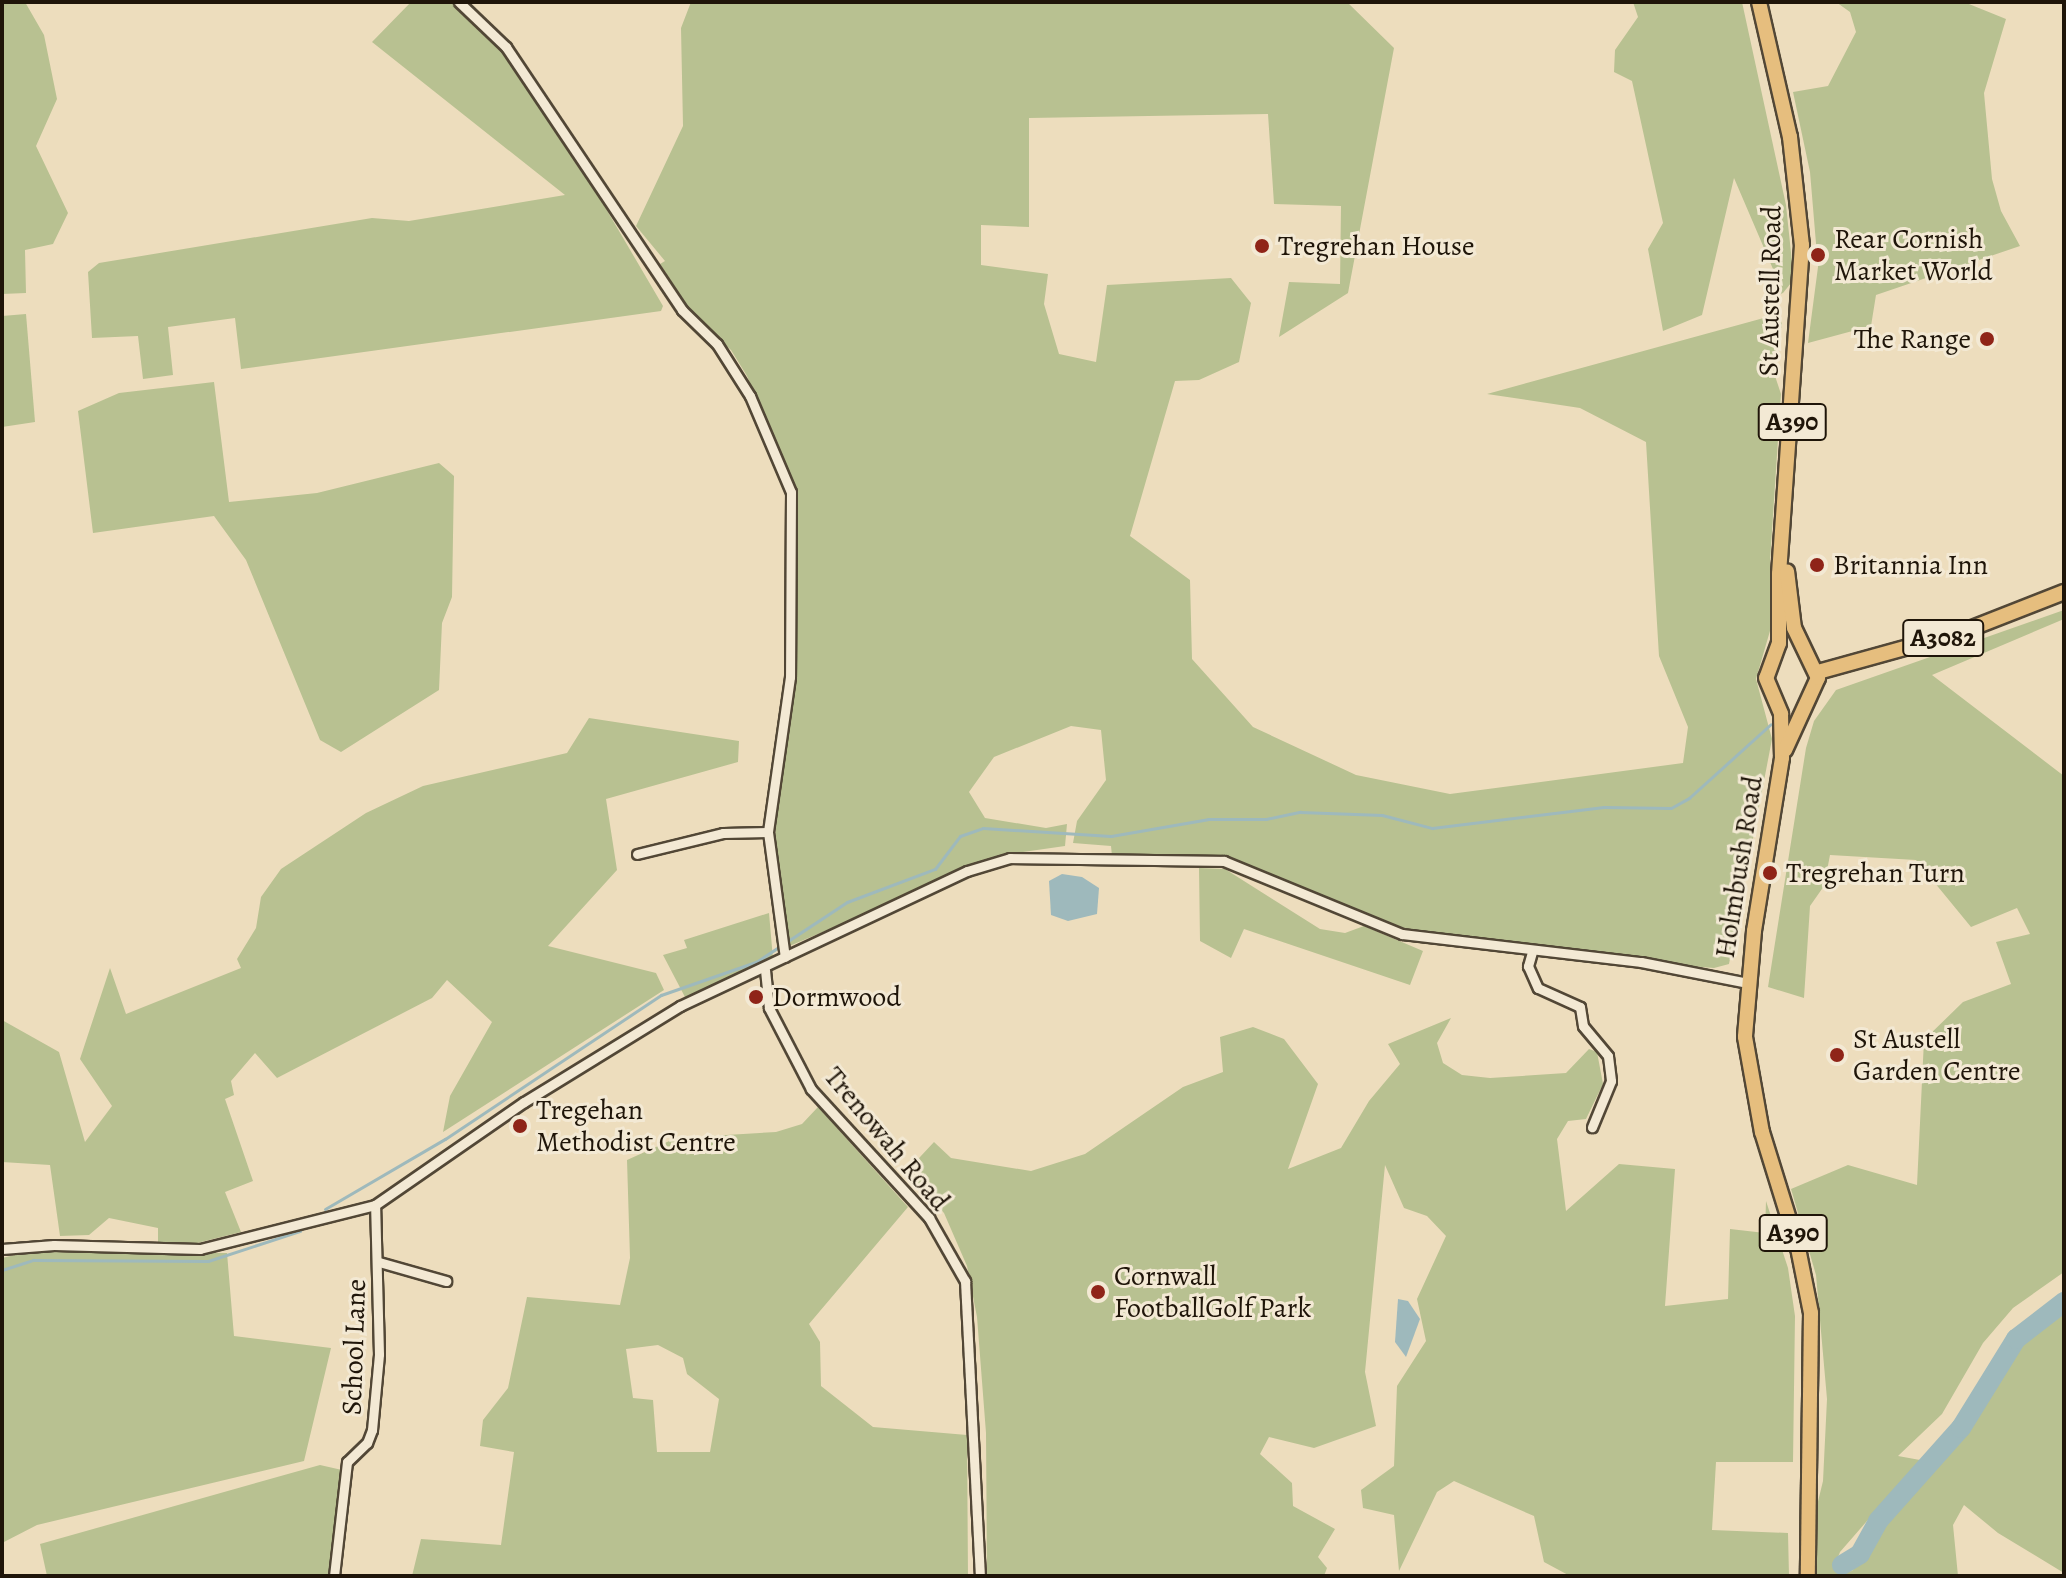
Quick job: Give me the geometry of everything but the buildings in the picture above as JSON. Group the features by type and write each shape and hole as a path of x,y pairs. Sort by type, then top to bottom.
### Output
{"main road":[{"name":"St Austell Road","path":"1759,2 1790,137 1802,245 1783,537"},
{"path":"1782,758 1807,699 1815,690 1818,672 1794,628 1783,537"},
{"path":"1782,758 1781,714 1766,678 1779,643 1783,537"},
{"name":"A3082","path":"1818,672 1962,632 2064,592"},
{"path":"1771,662 1789,651 1809,656"},
{"path":"1774,696 1789,703 1807,699"},
{"name":"Holmbush Road","path":"1748,983 1782,758"},
{"name":"A390","path":"1748,983 1750,1082 1811,1313 1808,1576"}],"street":[{"path":"459,2 506,47 682,310 717,344 750,396 791,492 790,677 768,832 782,948"},
{"path":"637,854 723,833 768,832"},
{"path":"2,1249 54,1245 200,1249 375,1205 524,1102 680,1006 765,970 782,948 967,871 1010,858 1112,856 1224,861 1402,934 1532,952 1641,962 1748,983"},
{"path":"1532,952 1528,966 1538,988 1580,1007 1583,1026 1608,1056 1611,1081 1592,1127"},
{"name":"Trenowah Road","path":"765,970 769,1008 811,1089 929,1218 965,1281 980,1576"},
{"name":"School Lane","path":"334,1576 347,1462 367,1443 372,1430 379,1262 375,1205"},
{"path":"379,1262 446,1281"}],"green space":[{"path":"2,2 25,2 44,35 57,99 36,146 68,213 53,244 25,250 26,293 2,294"},
{"path":"411,2 450,2 502,49 595,190 663,306 661,311 241,369 235,318 168,327 173,375 143,379 138,336 92,338 88,272 99,263 372,218 409,221 565,195 372,42"},
{"path":"691,2 1347,2 1394,48 1348,293 1279,337 1289,282 1340,284 1341,206 1274,204 1268,114 1029,118 1029,227 981,225 981,265 1048,274 1044,304 1059,354 1096,362 1107,285 1231,278 1251,303 1239,362 1199,380 1175,381 1130,536 1190,580 1192,659 1253,727 1356,775 1450,794 1683,763 1688,727 1659,656 1646,442 1580,408 1487,394 1771,316 1782,323 1775,376 1781,394 1770,561 1772,624 1756,679 1772,739 1729,964 1714,968 1641,962 1402,934 1224,861 1112,856 1111,846 1073,843 1077,821 1106,780 1101,730 1071,726 994,757 969,792 985,818 1046,828 1067,824 1065,846 1008,854 787,947 775,837 790,677 794,491 747,376 731,350 694,317 660,264 665,261 636,226 683,126 681,28"},
{"path":"1633,2 1742,2 1786,205 1792,262 1791,283 1783,293 1766,300 1776,276 1734,178 1702,315 1663,331 1648,249 1663,223 1632,81 1614,72 1615,50 1638,17"},
{"path":"1836,2 1964,2 2006,19 1984,93 1992,179 2001,211 2020,246 1876,295 1871,326 1808,343 1818,267 1810,172 1793,92 1828,86 1856,32 1850,12"},
{"path":"26,314 35,422 2,427 2,316"},
{"path":"214,382 229,502 317,493 439,463 454,476 452,597 442,623 439,690 341,752 320,740 246,560 214,516 93,533 78,411 119,393"},
{"path":"2064,610 2064,619 1932,675 2064,776 2064,1272 2013,1308 1983,1343 1942,1414 1898,1456 1920,1460 1840,1552 1834,1567 1840,1573 1852,1571 1961,1428 2016,1339 2064,1302 2064,1573 1998,1533 1964,1505 1953,1525 1958,1576 1814,1576 1806,1551 1823,1481 1827,1399 1816,1275 1791,1189 1848,1165 1917,1185 1924,1040 1963,1002 2011,984 1996,942 2030,934 2017,908 1971,927 1916,860 1830,855 1824,886 1810,906 1804,998 1768,987 1806,748 1814,721 1836,690"},
{"path":"589,718 739,741 738,762 606,799 617,870 548,946 656,973 664,990 443,1132 450,1096 492,1022 447,980 432,998 277,1078 255,1053 231,1081 234,1095 225,1099 253,1181 225,1192 241,1232 197,1243 158,1242 158,1228 109,1218 89,1235 60,1236 50,1165 2,1162 2,1020 59,1052 85,1142 112,1106 80,1059 110,968 126,1014 241,968 237,959 256,928 261,897 281,869 366,813 423,786 567,753"},
{"path":"1199,868 1225,869 1320,929 1345,933 1364,926 1423,951 1410,985 1244,929 1231,958 1200,941"},
{"path":"769,913 773,959 685,997 663,955 687,948 684,940"},
{"path":"1451,1018 1437,1043 1443,1063 1462,1075 1490,1078 1566,1073 1589,1049 1597,1052 1603,1084 1586,1119 1568,1121 1557,1139 1566,1211 1619,1164 1675,1169 1665,1306 1728,1299 1730,1229 1765,1233 1766,1201 1788,1268 1795,1316 1793,1462 1716,1462 1712,1530 1788,1533 1789,1576 1570,1576 1544,1562 1534,1516 1454,1481 1437,1492 1399,1571 1394,1515 1363,1508 1361,1490 1394,1466 1397,1386 1426,1341 1417,1299 1446,1236 1427,1216 1404,1208 1385,1165 1365,1372 1376,1426 1314,1448 1269,1437 1260,1454 1292,1483 1293,1506 1335,1529 1318,1557 1327,1568 1324,1576 987,1576 986,1433 977,1317 967,1266 944,1213 906,1172 934,1142 951,1158 1031,1171 1085,1154 1183,1087 1223,1072 1220,1037 1253,1027 1284,1039 1318,1084 1288,1169 1341,1148 1369,1101 1400,1064 1388,1044"},
{"path":"818,1107 908,1207 809,1324 820,1342 821,1386 873,1427 967,1435 968,1576 412,1576 421,1539 501,1545 514,1452 480,1446 483,1420 508,1388 527,1297 620,1305 630,1258 627,1160 676,1138 776,1132 802,1124","holes":["658,1345 683,1358 687,1374 719,1399 710,1452 657,1452 653,1400 633,1398 626,1349"]},
{"path":"27,1252 227,1253 234,1336 331,1348 304,1461 37,1525 2,1543 2,1258"},
{"path":"320,1465 342,1470 330,1576 47,1576 40,1544"}],"water":[{"path":"1062,874 1082,877 1099,888 1097,914 1068,921 1051,915 1049,881"},
{"path":"1398,1299 1408,1301 1420,1319 1406,1357 1395,1342"}],"waterway":[{"path":"325,1209 445,1139 661,995 756,962 847,902 935,869 960,836 983,828 1111,836 1208,819 1266,819 1300,812 1382,815 1432,828 1604,807 1671,808 1689,798 1771,724"},
{"path":"2,1270 33,1260 208,1261 300,1231"},
{"path":"1842,1565 1860,1554 1878,1521 1961,1428 2016,1339 2064,1302"}],"place":[{"name":"Tregrehan House","path":"1262,246"},
{"name":"Rear Cornish Market World","path":"1818,255"},
{"name":"The Range","path":"1987,339"},
{"name":"Britannia Inn","path":"1817,565"},
{"name":"Tregrehan Turn","path":"1770,873"},
{"name":"Dormwood","path":"756,997"},
{"name":"St Austell Garden Centre","path":"1837,1055"},
{"name":"Tregehan Methodist Centre","path":"520,1126"},
{"name":"Cornwall FootballGolf Park","path":"1098,1292"}]}
